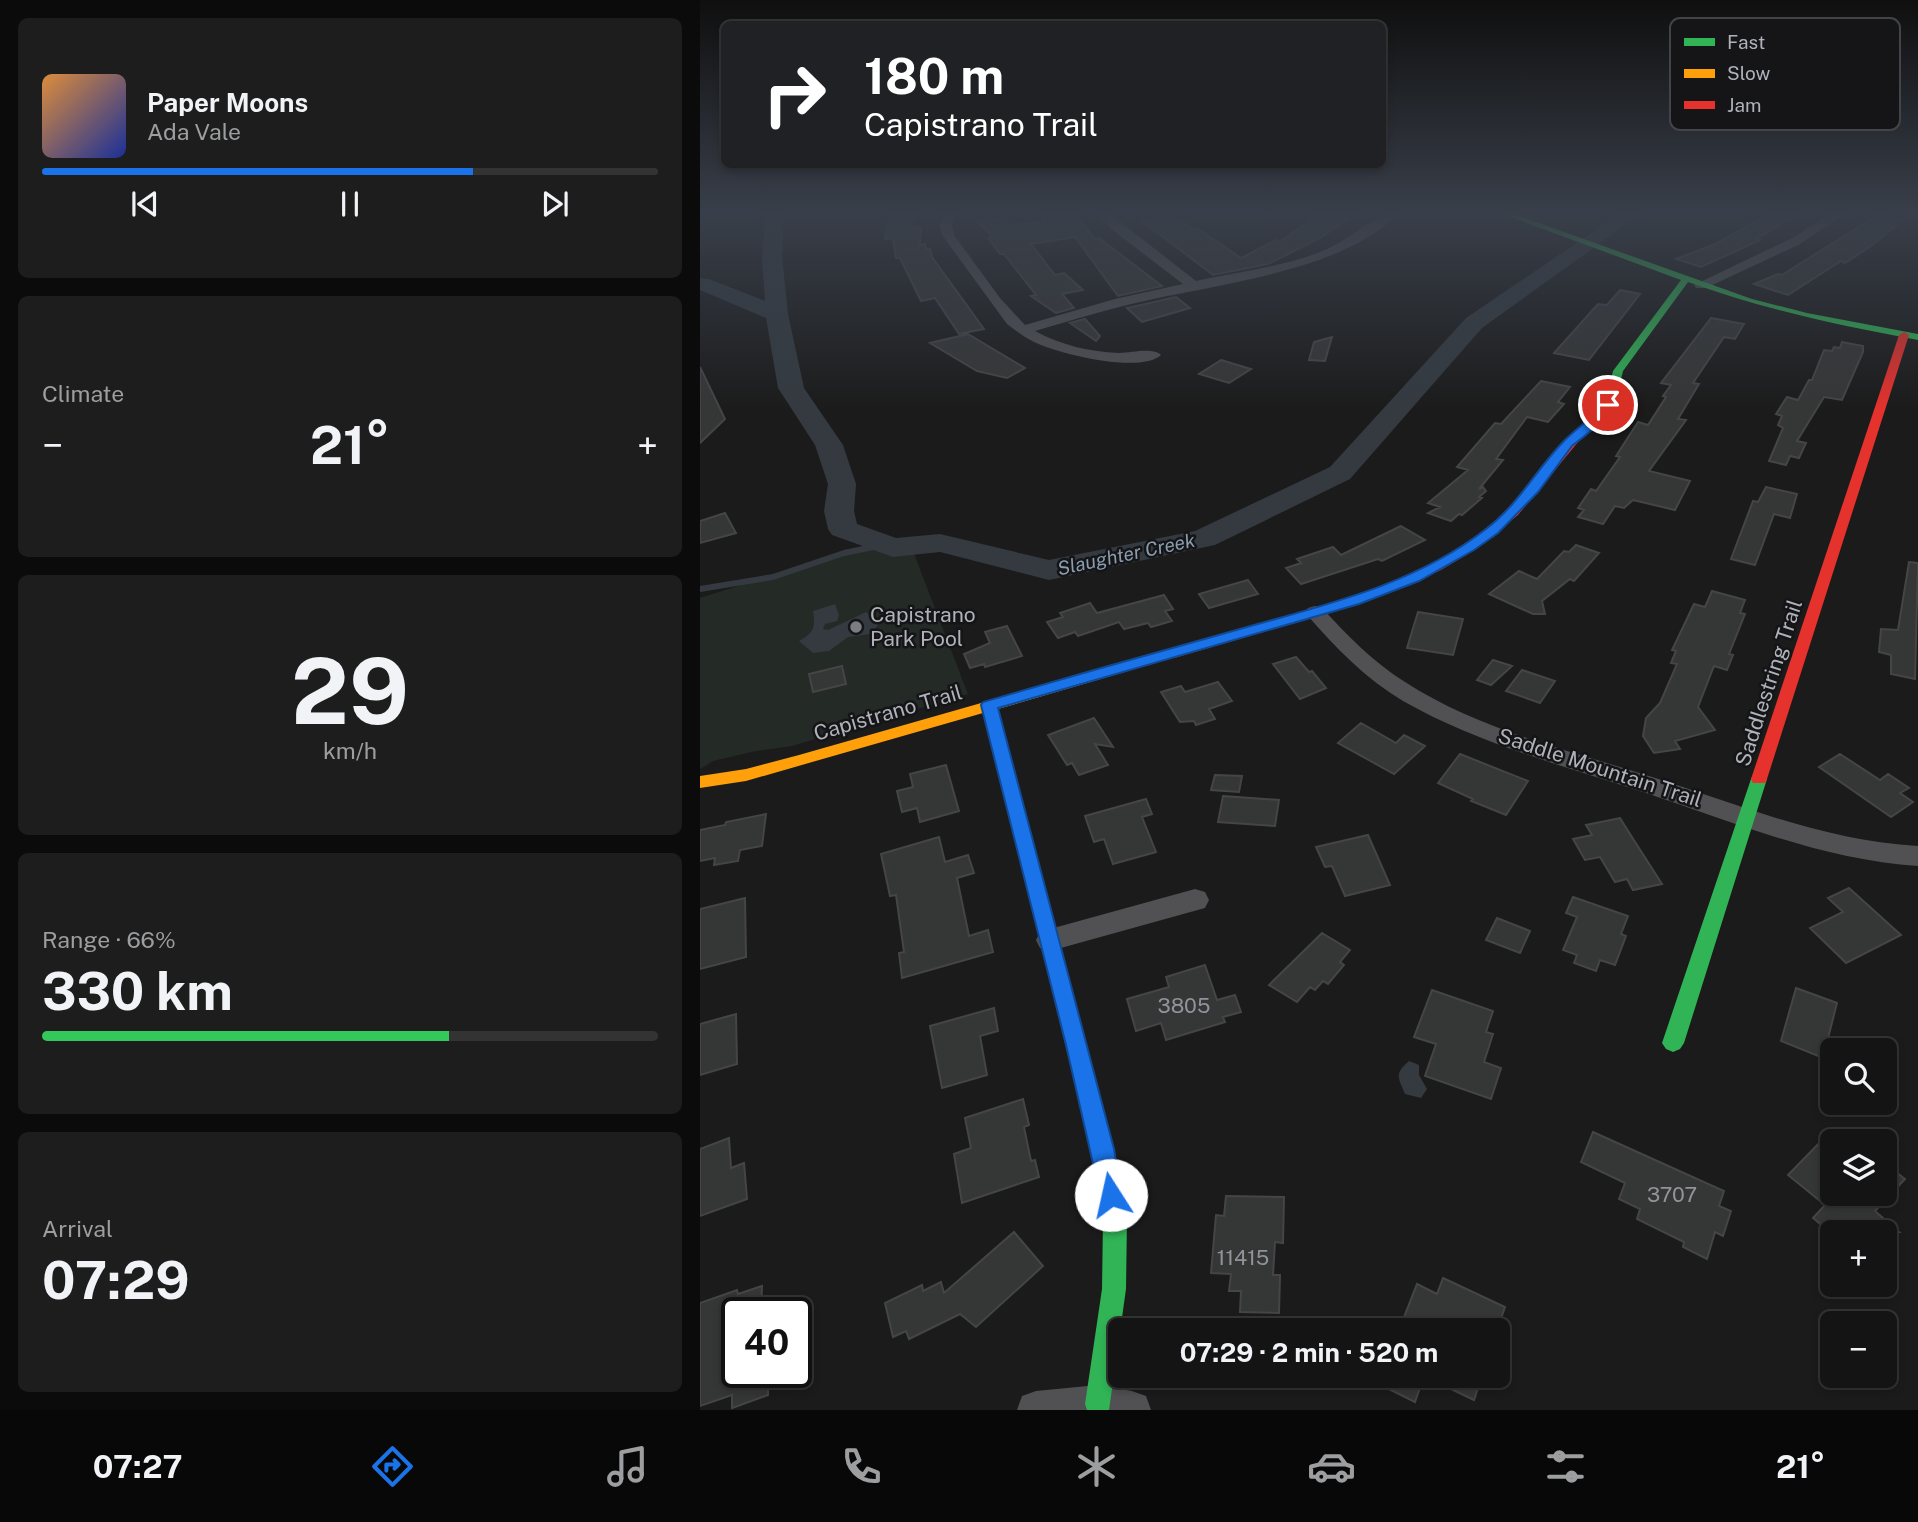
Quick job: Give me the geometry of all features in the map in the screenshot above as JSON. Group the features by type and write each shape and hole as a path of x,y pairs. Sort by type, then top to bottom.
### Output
{"street":[{"path":"981,279 1013,322 1023,330 1053,344 1090,354 1131,358 1154,355"},
{"path":"1185,279 1193,285"},
{"path":"1023,330 1120,302 1222,279"},
{"path":"1684,279 1806,316 1911,336"},
{"path":"1693,282 1702,279"},
{"name":"Capistrano Trail","path":"700,782 746,775 1315,612 1414,578 1493,530 1533,490 1567,444 1604,412 1612,396 1618,371 1693,282"},
{"name":"Saddlestring Trail","path":"1673,1043 1911,336"},
{"name":"Saddle Mountain Trail","path":"1315,612 1344,646 1396,687 1477,728 1748,817 1863,851 1918,856"},
{"path":"989,705 1102,1149 1115,1218 1116,1257 1111,1311 1115,1407 1036,1410"},
{"path":"1050,940 1195,900"}],"shaded area":[{"path":"871,544 913,551 968,694 792,746 713,761 700,769 700,598"},
{"name":"Capistrano Park Pool","path":"835,604 839,615 837,621 825,624 823,629 828,630 866,612 880,623 870,634 848,637 829,651 813,653 799,641 812,629 813,611"},
{"path":"1409,1061 1419,1065 1419,1075 1427,1089 1421,1098 1405,1094 1399,1080 1399,1073"}],"building":[{"path":"910,279 948,279 984,329 959,334 935,298 921,301"},
{"path":"1023,279 1070,279 1083,290 1062,294 1074,308 1056,313 1031,296 1036,295"},
{"path":"1105,279 1153,279 1162,286 1118,296"},
{"path":"1766,279 1813,279 1788,295 1754,284"},
{"path":"1620,290 1640,294 1589,360 1554,353 1598,304 1607,305"},
{"path":"1176,297 1190,308 1142,322 1127,308"},
{"path":"1711,318 1744,324 1735,339 1724,337 1693,383 1699,384 1678,419 1686,420 1649,471 1690,481 1675,510 1633,500 1624,508 1615,506 1603,524 1578,517 1584,510 1578,508 1591,489 1596,491 1620,457 1616,456 1638,422 1648,425 1671,385 1661,383"},
{"path":"1085,319 1100,336 1096,341 1070,323"},
{"path":"968,334 1025,368 1007,378 977,371 930,343"},
{"path":"1332,337 1325,361 1309,360 1314,342"},
{"path":"1842,342 1863,346 1863,352 1842,400 1824,397 1797,441 1806,443 1799,458 1790,456 1786,465 1769,461 1783,428 1778,425 1782,416 1776,414 1787,397 1798,400 1809,380 1812,380 1824,350 1840,348"},
{"path":"1221,360 1251,369 1229,383 1199,374"},
{"path":"700,367 725,419 700,443"},
{"path":"1541,381 1570,387 1558,402 1564,404 1548,422 1527,417 1496,459 1503,460 1479,489 1483,487 1486,491 1479,497 1482,498 1462,515 1459,514 1451,521 1428,513 1440,507 1428,503 1468,470 1457,467 1495,423 1501,424"},
{"path":"1766,487 1797,494 1790,518 1774,514 1755,565 1731,559 1753,501 1758,502"},
{"path":"725,513 736,533 700,543 700,521"},
{"path":"1401,526 1425,540 1382,561 1378,559 1301,584 1286,568 1301,563 1297,559 1333,547 1341,555"},
{"path":"1576,545 1599,553 1574,581 1570,579 1542,601 1545,614 1533,614 1489,594 1519,571 1537,579 1564,551 1569,552"},
{"path":"1909,562 1918,563 1915,679 1891,674 1891,655 1879,652 1881,629 1898,630"},
{"path":"1248,580 1258,594 1209,608 1199,594"},
{"path":"1712,591 1745,600 1740,613 1745,614 1729,654 1733,655 1727,670 1714,666 1698,707 1715,730 1675,741 1680,749 1654,753 1643,736 1646,718 1660,703 1677,664 1671,663 1676,651 1672,650 1694,604 1705,607"},
{"path":"1164,595 1173,609 1165,611 1172,621 1151,627 1148,623 1124,629 1119,622 1078,636 1075,632 1058,638 1047,622 1063,617 1060,613 1090,603 1097,613"},
{"path":"1418,612 1463,619 1453,655 1407,648"},
{"path":"1007,626 1022,656 985,667 984,664 970,668 964,654 990,643 985,632"},
{"path":"1296,657 1326,688 1300,699 1273,664"},
{"path":"1493,660 1512,666 1491,685 1477,680"},
{"path":"842,666 846,684 813,692 809,674"},
{"path":"1522,670 1555,681 1540,703 1506,691"},
{"path":"1218,682 1232,701 1209,709 1215,719 1196,725 1194,721 1180,722 1161,692 1181,686 1185,692"},
{"path":"1094,718 1113,747 1095,744 1108,765 1079,775 1072,763 1067,765 1048,735"},
{"path":"1361,723 1396,743 1404,735 1425,746 1394,774 1338,743"},
{"path":"1460,754 1528,781 1506,815 1471,801 1473,799 1438,783"},
{"path":"1840,754 1880,780 1888,774 1909,788 1900,793 1913,802 1891,817 1819,767"},
{"path":"946,765 959,811 920,822 917,808 902,812 897,791 913,787 910,774"},
{"path":"1215,775 1242,776 1239,792 1211,790"},
{"path":"1223,796 1279,800 1275,826 1218,822"},
{"path":"1146,799 1152,814 1142,817 1156,852 1113,864 1104,839 1094,842 1085,816"},
{"path":"766,814 762,846 740,850 738,861 714,865 715,858 700,861 700,830"},
{"path":"1620,818 1662,884 1633,890 1627,879 1615,882 1600,857 1585,860 1573,839 1592,835 1586,825"},
{"path":"1368,835 1390,885 1345,896 1332,866 1325,867 1316,847"},
{"path":"939,837 945,862 968,855 974,873 957,878 969,936 988,930 993,952 902,978 899,953 904,952 896,895 890,896 881,854"},
{"path":"1849,888 1901,935 1846,963 1810,928 1843,912 1828,898"},
{"path":"1573,897 1628,916 1621,934 1626,936 1615,965 1600,960 1596,971 1574,963 1577,955 1563,950 1577,917 1566,913"},
{"path":"745,898 746,957 700,969 700,909"},
{"path":"1497,918 1530,931 1520,953 1486,940"},
{"path":"1322,933 1350,950 1340,962 1344,965 1328,984 1323,981 1315,990 1310,987 1297,1002 1269,985"},
{"path":"1205,965 1217,1000 1235,995 1241,1012 1223,1017 1225,1022 1166,1040 1161,1023 1136,1031 1127,999 1169,987 1166,977"},
{"path":"1796,988 1837,1003 1828,1038 1820,1038 1820,1057 1781,1041"},
{"path":"1432,990 1493,1011 1486,1032 1493,1034 1484,1062 1501,1068 1491,1099 1425,1076 1436,1044 1414,1037"},
{"path":"994,1008 998,1031 980,1036 987,1075 942,1088 930,1026"},
{"path":"736,1014 737,1064 700,1075 700,1024"},
{"path":"1023,1099 1029,1125 1024,1127 1031,1161 1035,1160 1039,1177 962,1203 954,1154 971,1148 965,1118"},
{"path":"1593,1132 1724,1191 1719,1206 1731,1211 1723,1236 1715,1232 1707,1259 1683,1247 1684,1242 1637,1219 1640,1209 1619,1199 1625,1183 1581,1162"},
{"path":"729,1138 731,1168 744,1163 747,1199 700,1216 700,1149"},
{"path":"1820,1142 1820,1201 1788,1175"},
{"path":"1897,1173 1905,1179 1897,1188"},
{"path":"1226,1196 1284,1197 1283,1243 1275,1242 1273,1275 1280,1275 1279,1313 1240,1312 1241,1291 1229,1291 1231,1274 1211,1273 1216,1215 1224,1216"},
{"path":"1824,1206 1880,1206 1875,1211 1885,1220 1820,1220 1820,1224 1813,1218"},
{"path":"1014,1232 1043,1266 976,1327 960,1314 909,1339 906,1331 893,1337 885,1303 922,1285 923,1291 941,1282 944,1293"},
{"path":"1443,1278 1505,1307 1501,1318 1404,1318 1417,1284 1437,1294"},
{"path":"762,1286 762,1297 721,1297 721,1388 768,1388 768,1395 732,1408 732,1395 700,1406 700,1303 737,1290 738,1294"},
{"path":"1387,1388 1420,1388 1415,1402"},
{"path":"1449,1388 1478,1388 1474,1400"}],"waterway":[{"name":"Slaughter Creek","path":"774,279 777,314"},
{"name":"Slaughter Creek","path":"777,314 791,388 829,445 842,484 839,511 843,529 893,548 940,543 1049,570 1204,538 1340,473 1474,323 1538,279"},
{"path":"700,284 709,285 777,314"},
{"path":"700,589 773,577 844,553 883,545"}],"traffic: fast":[{"path":"1579,434 1604,412 1612,396 1618,371 1686,279"},
{"path":"1687,279 1749,301 1806,316 1918,337"},
{"path":"1673,1043 1759,779"},
{"path":"1055,962 1102,1149 1115,1219 1114,1289 1098,1404"}],"traffic: slow":[{"path":"700,782 746,775 799,761 1174,653"},
{"path":"989,705 1055,962"}],"traffic: jam":[{"path":"1759,779 1904,335"},
{"path":"1174,653 1354,601 1436,567 1469,547 1513,512 1579,434"}],"place":[{"name":"Capistrano Park Pool","path":"856,627"}],"route":[{"path":"1111,1195 1050,940 989,705 1354,601 1414,578 1493,530 1533,490 1567,444 1598,419 1608,405"}]}
